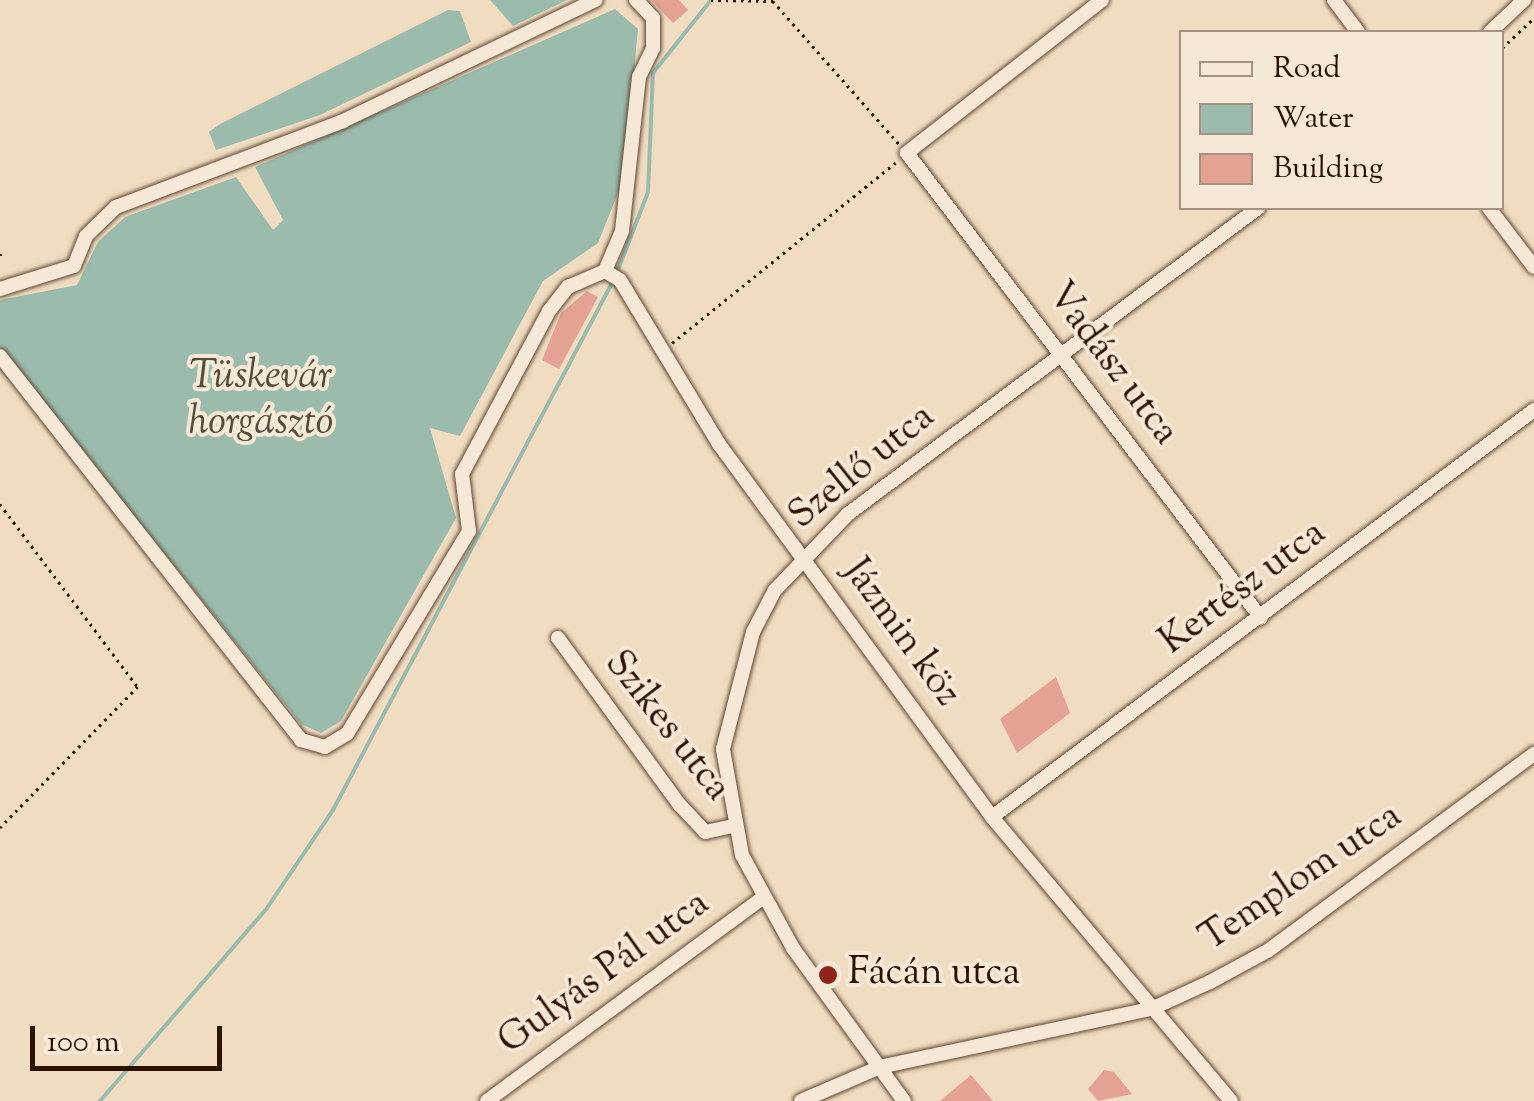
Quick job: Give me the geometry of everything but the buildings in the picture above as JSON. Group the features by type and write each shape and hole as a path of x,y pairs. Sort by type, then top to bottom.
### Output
{"street":[{"path":"0,289 57,278 116,208 343,121 596,0"},
{"path":"0,356 301,740 325,747 347,734 469,531 462,474 549,311 568,287 604,272 632,189 638,77 653,48 653,18 636,0"},
{"path":"908,153 1102,0"},
{"path":"1334,0 1356,30"},
{"path":"1492,30 1524,0"},
{"name":"Vadász utca","path":"908,153 1261,618"},
{"name":"Szellő utca","path":"762,899 734,826 724,749 736,676 775,590 803,556 1062,354 1255,210"},
{"path":"1491,210 1534,267"},
{"name":"Jázmin köz","path":"604,272 620,280 659,353 992,817 1232,1101"},
{"name":"Kertész utca","path":"992,817 1534,410"},
{"name":"Szikes utca","path":"558,638 680,805 705,832 734,826"},
{"name":"Templom utca","path":"801,1101 880,1067 1151,1008 1269,950 1534,754"},
{"path":"762,899 904,1101"},
{"name":"Gulyás Pál utca","path":"488,1101 762,899"}],"path":[{"path":"659,353 908,153 772,1 712,1"},
{"path":"1504,46 1534,18"},
{"path":"0,504 138,686 0,828"}],"water":[{"path":"490,0 567,0 513,26"},
{"name":"Tüskevár horgásztó","path":"615,9 638,29 624,178 598,243 543,281 460,436 430,428 456,518 341,721 321,733 301,724 0,348 0,300 77,285 98,242 125,217 236,177 273,230 283,220 255,167"},
{"path":"448,10 460,11 471,42 320,115 216,150 209,132 220,124"}],"waterway":[{"path":"616,275 648,192 653,73 711,0"},
{"path":"100,1101 267,908 333,810 612,283"}],"place":[{"name":"Fácán utca","path":"828,975"}]}
